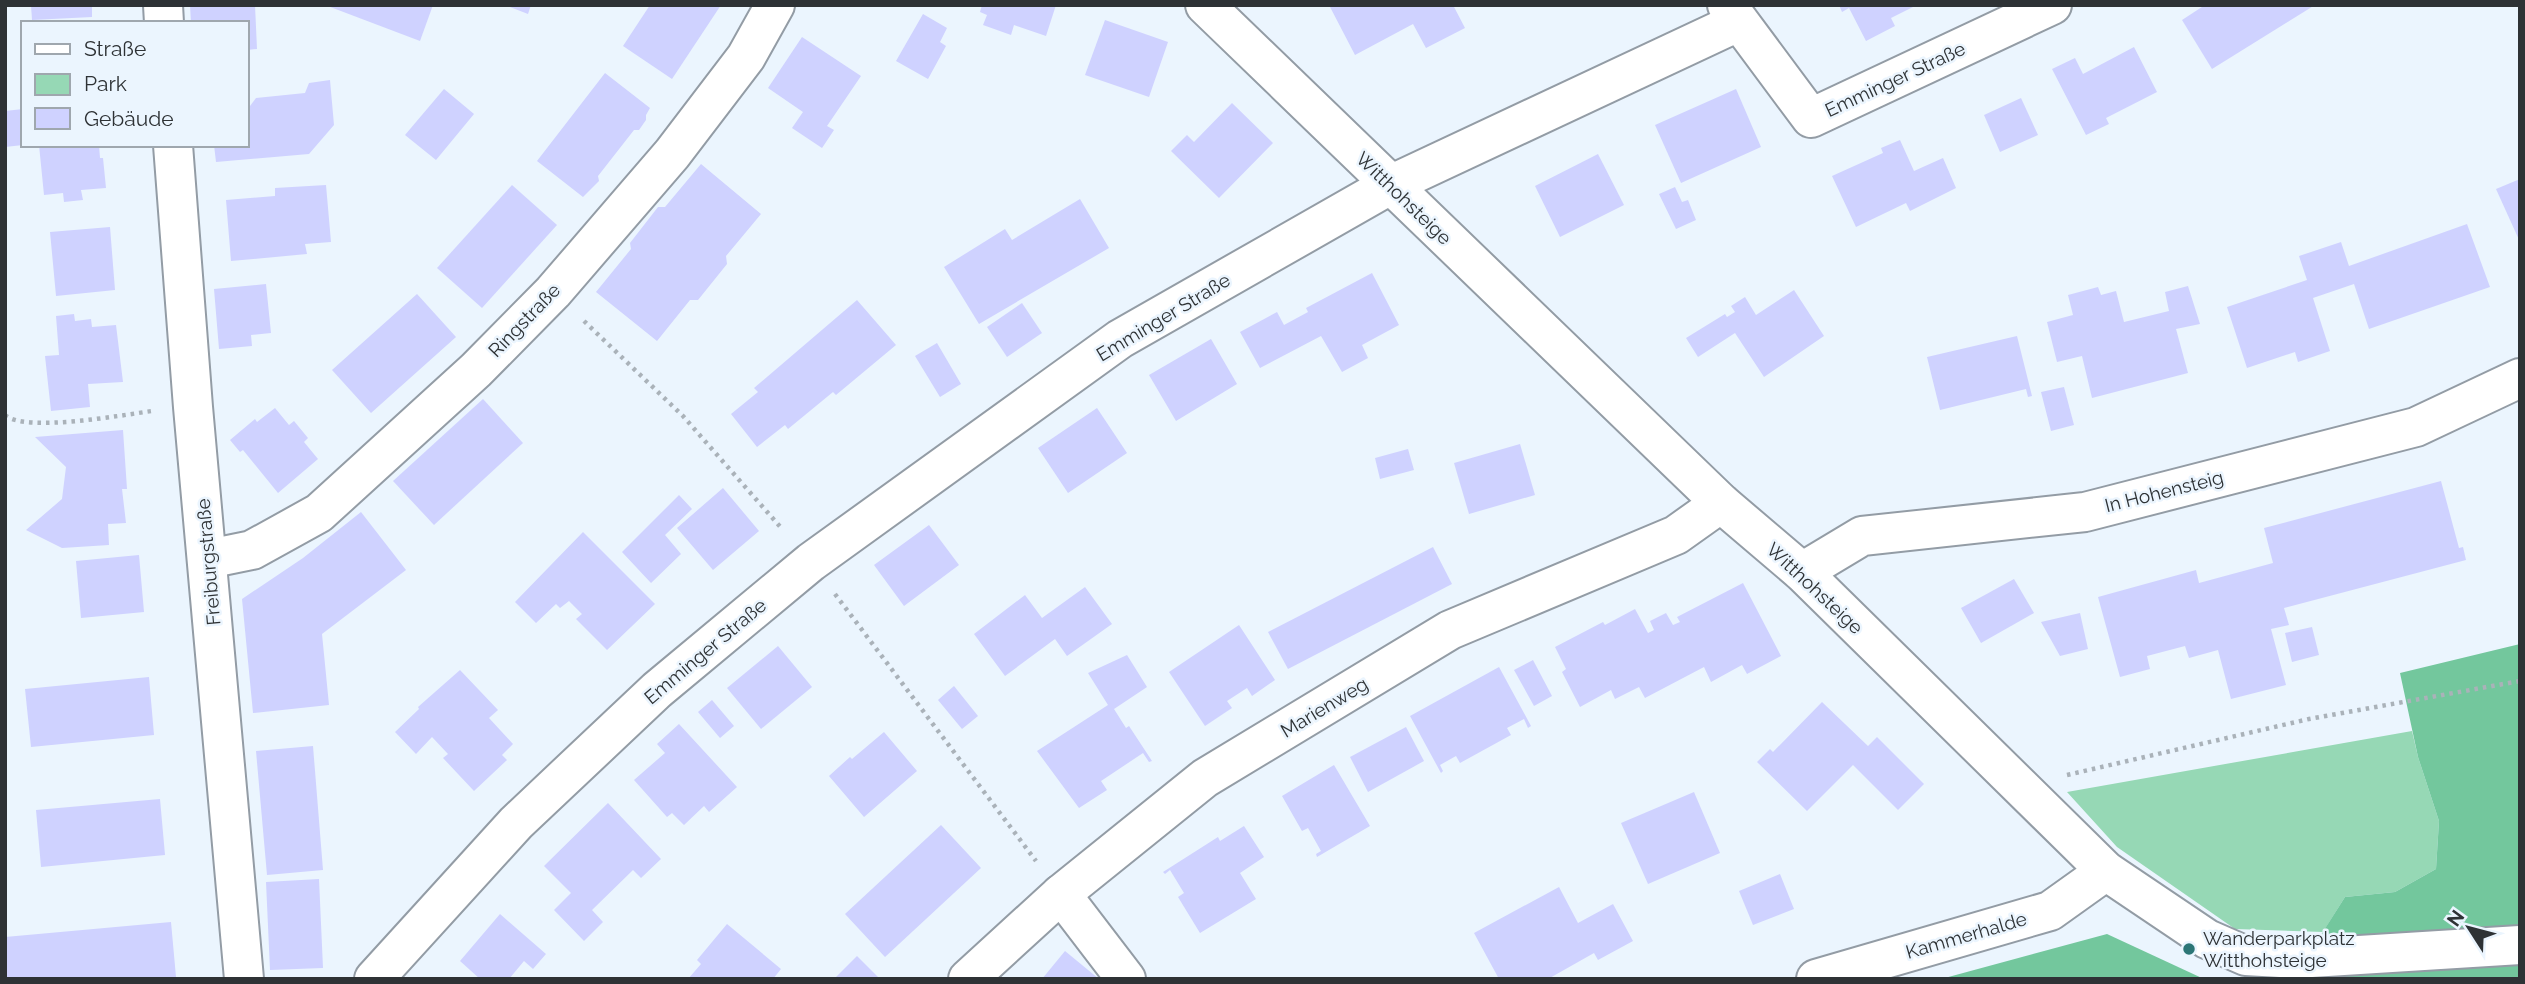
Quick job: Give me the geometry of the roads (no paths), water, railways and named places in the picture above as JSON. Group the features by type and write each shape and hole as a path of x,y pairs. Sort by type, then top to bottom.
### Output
{"street":[{"name":"Ringstraße","path":"208,559 253,550 319,513 476,370 553,292 672,153 746,57 775,5"},
{"name":"Witthohsteige","path":"1205,5 1721,503 1802,572 2106,872 2207,939 2246,956 2295,959 2520,945"},
{"name":"Emminger Straße","path":"374,979 516,823 657,690 811,562 1119,339 1390,185 1733,13 1811,118 2052,5"},
{"name":"Freiburgstraße","path":"173,147 193,407 244,979"},
{"name":"In Hohensteig","path":"1802,572 1862,536 2085,512 2416,427 2520,378"},
{"name":"Marienweg","path":"968,979 1061,894 1205,778 1450,630 1676,536 1721,503"},
{"name":"Kammerhalde","path":"1816,979 2050,911 2106,872"},
{"path":"1061,894 1126,979"}],"place":[{"name":"Wanderparkplatz Witthohsteige","path":"2189,949"}]}
